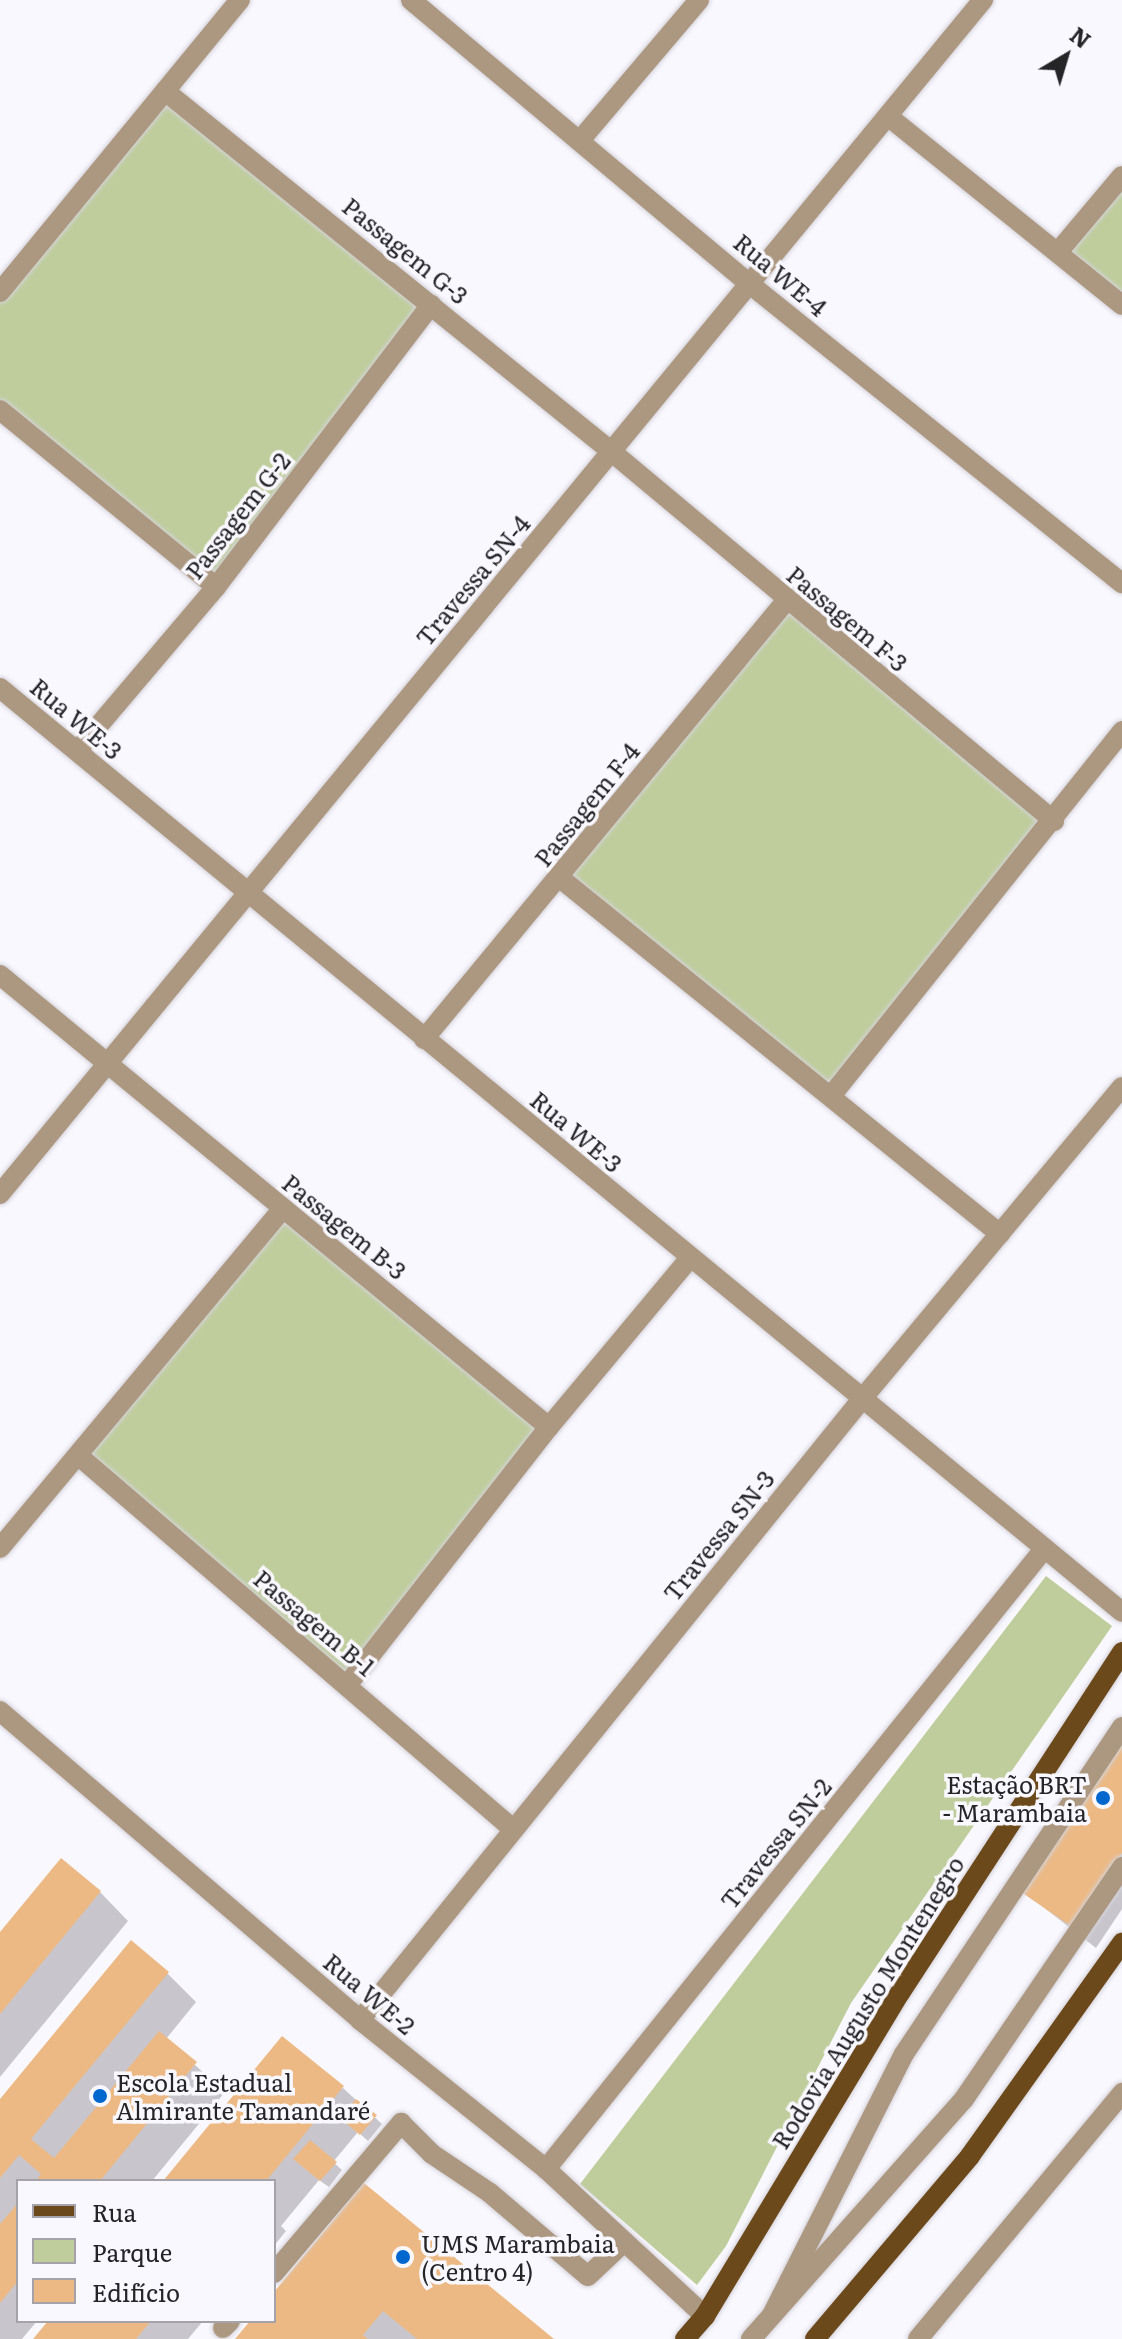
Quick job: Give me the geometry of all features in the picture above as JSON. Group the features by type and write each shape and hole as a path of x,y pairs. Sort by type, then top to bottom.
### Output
{"main road":[{"name":"Rodovia Augusto Montenegro","path":"685,2339 705,2316 900,1993 1122,1652"},
{"path":"815,2339 970,2156 1122,1943"}],"street":[{"path":"0,292 240,0"},
{"name":"Rua WE-4","path":"411,0 582,138 751,285 1122,583"},
{"path":"582,138 699,0"},
{"name":"Travessa SN-4","path":"0,1194 983,0"},
{"name":"Passagem G-3","path":"165,91 612,452"},
{"path":"889,117 1122,305"},
{"path":"1058,252 1122,176"},
{"name":"Passagem G-2","path":"77,751 216,587 431,305"},
{"path":"0,410 216,587"},
{"name":"Passagem F-3","path":"612,452 786,601 1054,821"},
{"name":"Passagem F-4","path":"424,1039 786,601"},
{"name":"Rua WE-3","path":"0,688 1122,1612"},
{"path":"831,1096 1054,821 1122,731"},
{"path":"560,878 1000,1234"},
{"name":"Passagem B-3","path":"0,975 549,1427"},
{"name":"Travessa SN-3","path":"360,2020 862,1399 1122,1087"},
{"path":"0,1548 80,1457 283,1208"},
{"path":"348,1684 549,1427 690,1258"},
{"name":"Passagem B-1","path":"80,1457 348,1684 513,1829"},
{"name":"Travessa SN-2","path":"546,2169 1044,1549"},
{"name":"Rua WE-2","path":"0,1711 360,2020 546,2169 705,2316"},
{"path":"773,2313 904,2054 1122,1727"},
{"path":"751,2339 964,2099 1122,1867"},
{"path":"918,2339 1122,2093"},
{"path":"276,2271 401,2123 432,2154 490,2193 588,2276 624,2242"}],"green space":[{"path":"165,91 431,305 216,587 0,410 0,292"},
{"path":"1122,176 1122,305 1058,252"},
{"path":"786,601 1054,821 831,1096 560,878"},
{"path":"283,1208 549,1427 348,1684 80,1457"},
{"path":"1046,1576 1112,1626 851,2003 726,2246 697,2285 580,2184"}],"building":[{"name":"Estação BRT - Marambaia","path":"1122,1742 1122,1853 1072,1927 1021,1892"},
{"path":"61,1858 101,1891 0,2014 0,1932"},
{"path":"131,1940 169,1972 31,2139 54,2158 159,2031 197,2062 102,2179 37,2179 41,2174 19,2155 0,2178 0,2099"},
{"path":"282,2036 344,2086 268,2179 165,2179"},
{"path":"356,2099 377,2115 360,2135 340,2118"},
{"path":"310,2140 337,2162 320,2181 293,2159"},
{"path":"364,2183 554,2339 417,2339 383,2311 363,2335 368,2339 235,2339 248,2323 276,2323 276,2290"},
{"path":"16,2205 16,2283 0,2303 0,2224"},
{"path":"46,2323 149,2323 136,2339 33,2339"}],"place":[{"name":"Estação BRT - Marambaia","path":"1103,1798"},
{"name":"Escola Estadual Almirante Tamandaré","path":"100,2096"},
{"name":"UMS Marambaia (Centro 4)","path":"403,2257"}]}
